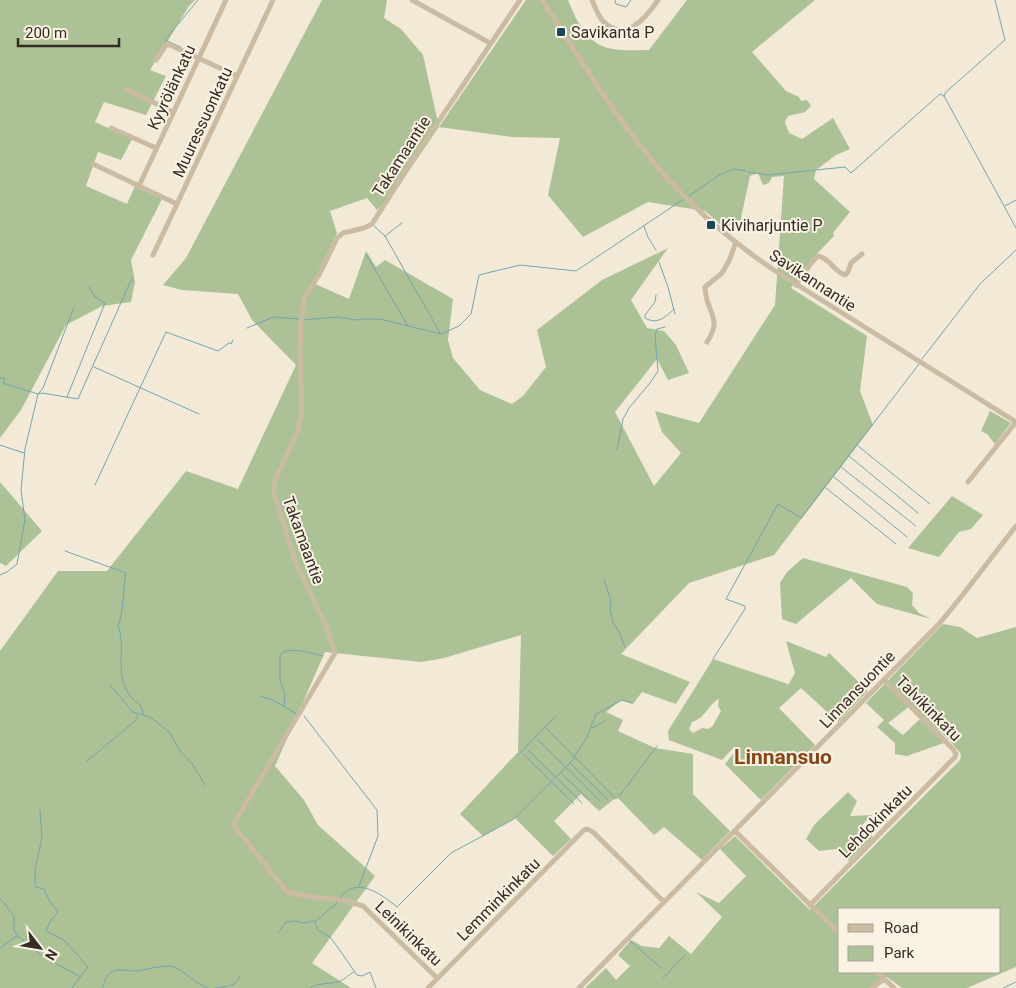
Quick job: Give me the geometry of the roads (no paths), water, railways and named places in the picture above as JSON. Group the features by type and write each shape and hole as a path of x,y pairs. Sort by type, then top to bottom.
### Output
{"street":[{"name":"Kyyrölänkatu","path":"139,186 226,0"},
{"name":"Muuressuonkatu","path":"153,255 273,0"},
{"path":"412,0 490,43"},
{"name":"Takamaantie","path":"363,906 343,900 287,892 233,825 335,653 326,626 295,561 274,494 274,485 298,430 302,410 300,351 304,299 320,273 337,238 343,233 372,224 520,0"},
{"name":"Savikannantie","path":"542,0 605,96 642,148 679,191 707,218 765,264 796,285 1016,422"},
{"path":"592,0 602,20 610,27 619,29 630,29 640,22 658,0"},
{"path":"156,60 166,45 170,45 237,76"},
{"path":"126,89 173,112"},
{"path":"111,128 156,148"},
{"path":"94,164 178,204"},
{"path":"708,342 714,332 715,324 706,297 705,287 722,273 736,242"},
{"path":"796,285 818,256 823,257 840,273 845,275 862,254"},
{"path":"968,482 1016,422"},
{"name":"Linnansuontie","path":"579,988 947,615 1016,526"},
{"name":"Talvikinkatu","path":"884,680 956,754"},
{"name":"Lehdokinkatu","path":"810,905 953,760 956,754"},
{"name":"Lemminkinkatu","path":"428,988 581,832 587,829 593,832 664,902"},
{"path":"735,831 838,932"},
{"name":"Leinikinkatu","path":"363,906 437,978"},
{"path":"878,973 894,988"},
{"path":"872,988 884,979"}],"waterway":[{"path":"181,47 165,40 198,0"},
{"path":"615,0 616,4 626,7 631,0"},
{"path":"944,96 946,92 1005,40 995,0"},
{"path":"748,172 768,175 845,167 851,173 940,94 944,96 1016,228"},
{"path":"689,196 719,175 734,169 746,171"},
{"path":"303,320 337,317 356,320 380,319 441,334 459,326 471,314 479,275 520,265 576,271 684,199"},
{"path":"1005,206 1016,200"},
{"path":"385,236 402,223"},
{"path":"373,225 385,236 440,333"},
{"path":"644,226 656,250"},
{"path":"922,359 980,284 1016,250"},
{"path":"366,254 408,326"},
{"path":"659,262 675,314"},
{"path":"0,378 5,378 3,383 38,394 78,399 132,278"},
{"path":"67,397 105,303 94,296 89,287"},
{"path":"656,295 655,302 645,315 645,318 653,321 657,320 674,309"},
{"path":"0,575 17,564 25,520 21,490 25,449 38,394 43,388 74,307"},
{"path":"247,328 273,317 299,319"},
{"path":"617,450 623,419 629,408 658,371 655,335 657,329 665,327"},
{"path":"95,485 166,332 218,351 229,343 231,344 233,340"},
{"path":"713,659 745,609 745,606 726,599 778,504 801,518 919,364"},
{"path":"94,367 199,414"},
{"path":"0,445 24,453"},
{"path":"858,446 930,504"},
{"path":"849,456 918,513"},
{"path":"841,467 916,526"},
{"path":"834,477 907,537"},
{"path":"826,488 896,544"},
{"path":"65,551 126,573 118,626 121,639 121,667 123,681 128,693 140,706 143,714"},
{"path":"604,580 611,600 610,609 613,623 625,647"},
{"path":"284,706 285,694 280,680 280,654 295,650 323,656"},
{"path":"110,685 133,712 150,717 169,732 205,785"},
{"path":"260,696 273,700 297,714"},
{"path":"574,757 587,737 596,714 622,700 632,703"},
{"path":"87,761 135,721 138,718 137,715"},
{"path":"304,716 377,810 378,836 359,886"},
{"path":"518,755 556,716"},
{"path":"592,728 605,721"},
{"path":"545,727 616,799 657,746"},
{"path":"538,740 600,801"},
{"path":"528,750 582,803"},
{"path":"523,754 574,804"},
{"path":"340,898 346,891 361,887 376,892 397,907 451,853 514,819 575,758"},
{"path":"570,763 607,799"},
{"path":"561,773 589,800"},
{"path":"40,810 42,838 35,869 35,887 44,889 50,902 58,912 51,920 46,931 65,941 88,967 72,988"},
{"path":"0,898 14,916 14,931 19,937 42,956 79,976"},
{"path":"315,922 339,901"},
{"path":"279,932 286,922 295,921 303,923 314,921 318,930 330,937 357,975 362,976 370,972 376,988"},
{"path":"0,948 15,937 18,937"},
{"path":"629,940 662,969"},
{"path":"663,978 685,955"},
{"path":"102,988 108,975 115,971 135,971 166,966 178,969 208,988"},
{"path":"310,988 319,984 339,981 354,972"},
{"path":"215,988 233,985 240,976"},
{"path":"1003,988 1016,982"}],"place":[{"name":"Savikanta P","path":"561,32"},
{"name":"Kiviharjuntie P","path":"711,225"}],"district":[{"name":"Linnansuo","path":"783,757"}]}
